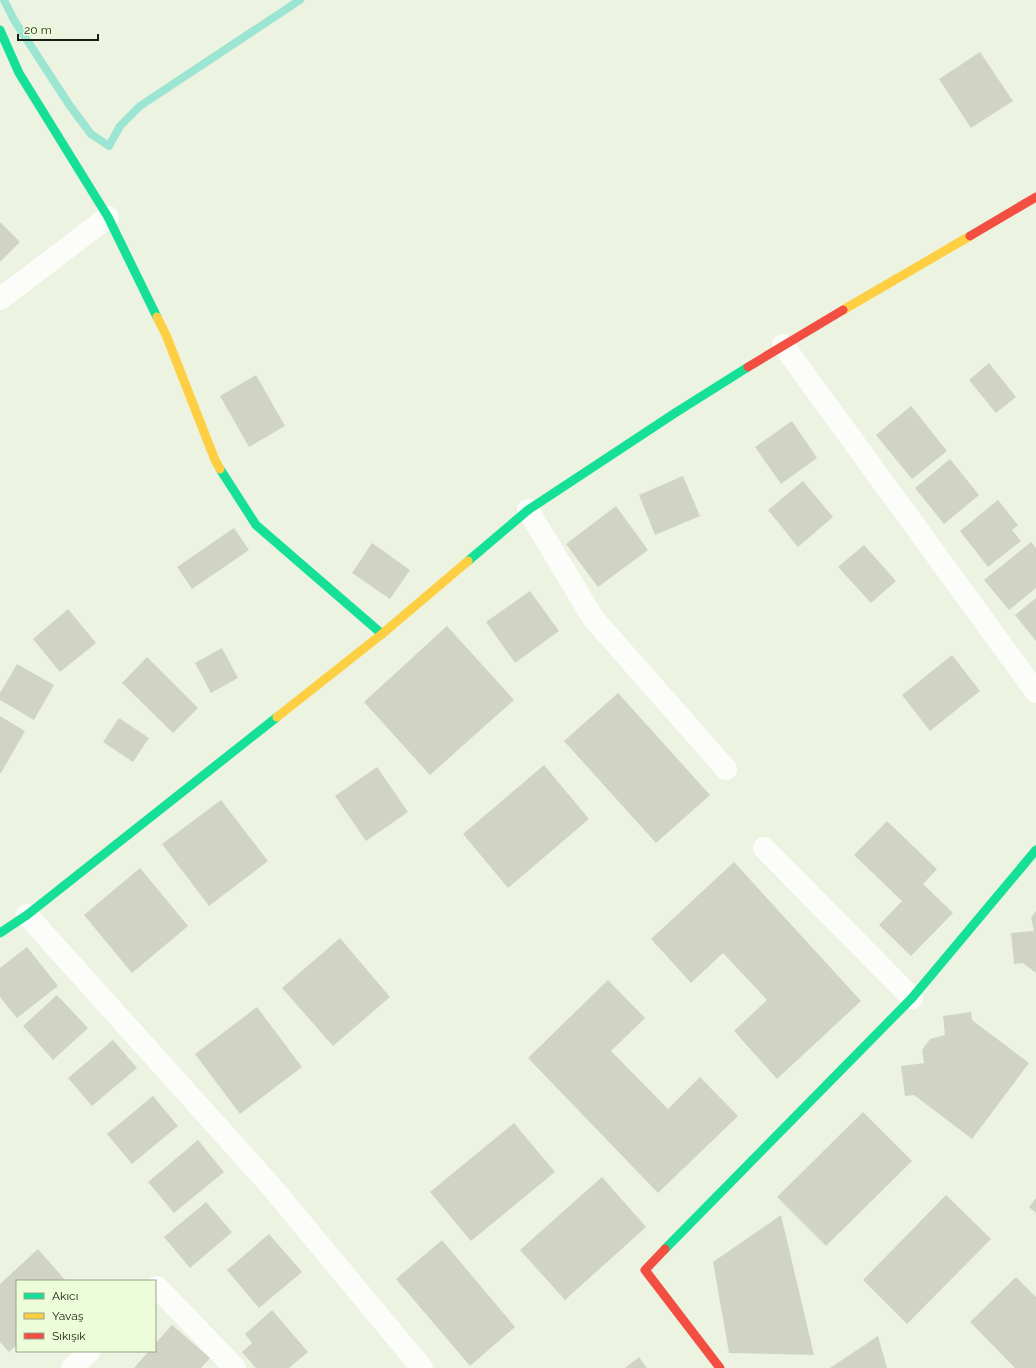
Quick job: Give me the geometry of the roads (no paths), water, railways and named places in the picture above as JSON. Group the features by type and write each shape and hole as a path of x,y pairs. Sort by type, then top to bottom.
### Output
{"street":[{"path":"0,30 19,73 108,217 166,334 215,460 256,525 382,634"},
{"path":"0,933 28,915 382,634 528,510 675,412 783,345 1036,197"},
{"path":"0,299 108,217"},
{"path":"783,345 1036,692"},
{"path":"528,510 593,618 726,769"},
{"path":"764,848 912,998"},
{"path":"720,1368 645,1270 912,998 1036,850"},
{"path":"28,915 270,1185 422,1368"},
{"path":"156,1288 157,1287 235,1368"},
{"path":"72,1368 89,1352"}],"waterway":[{"path":"4,0 14,20 70,106 91,134 109,146 120,126 140,106 300,0"}]}
